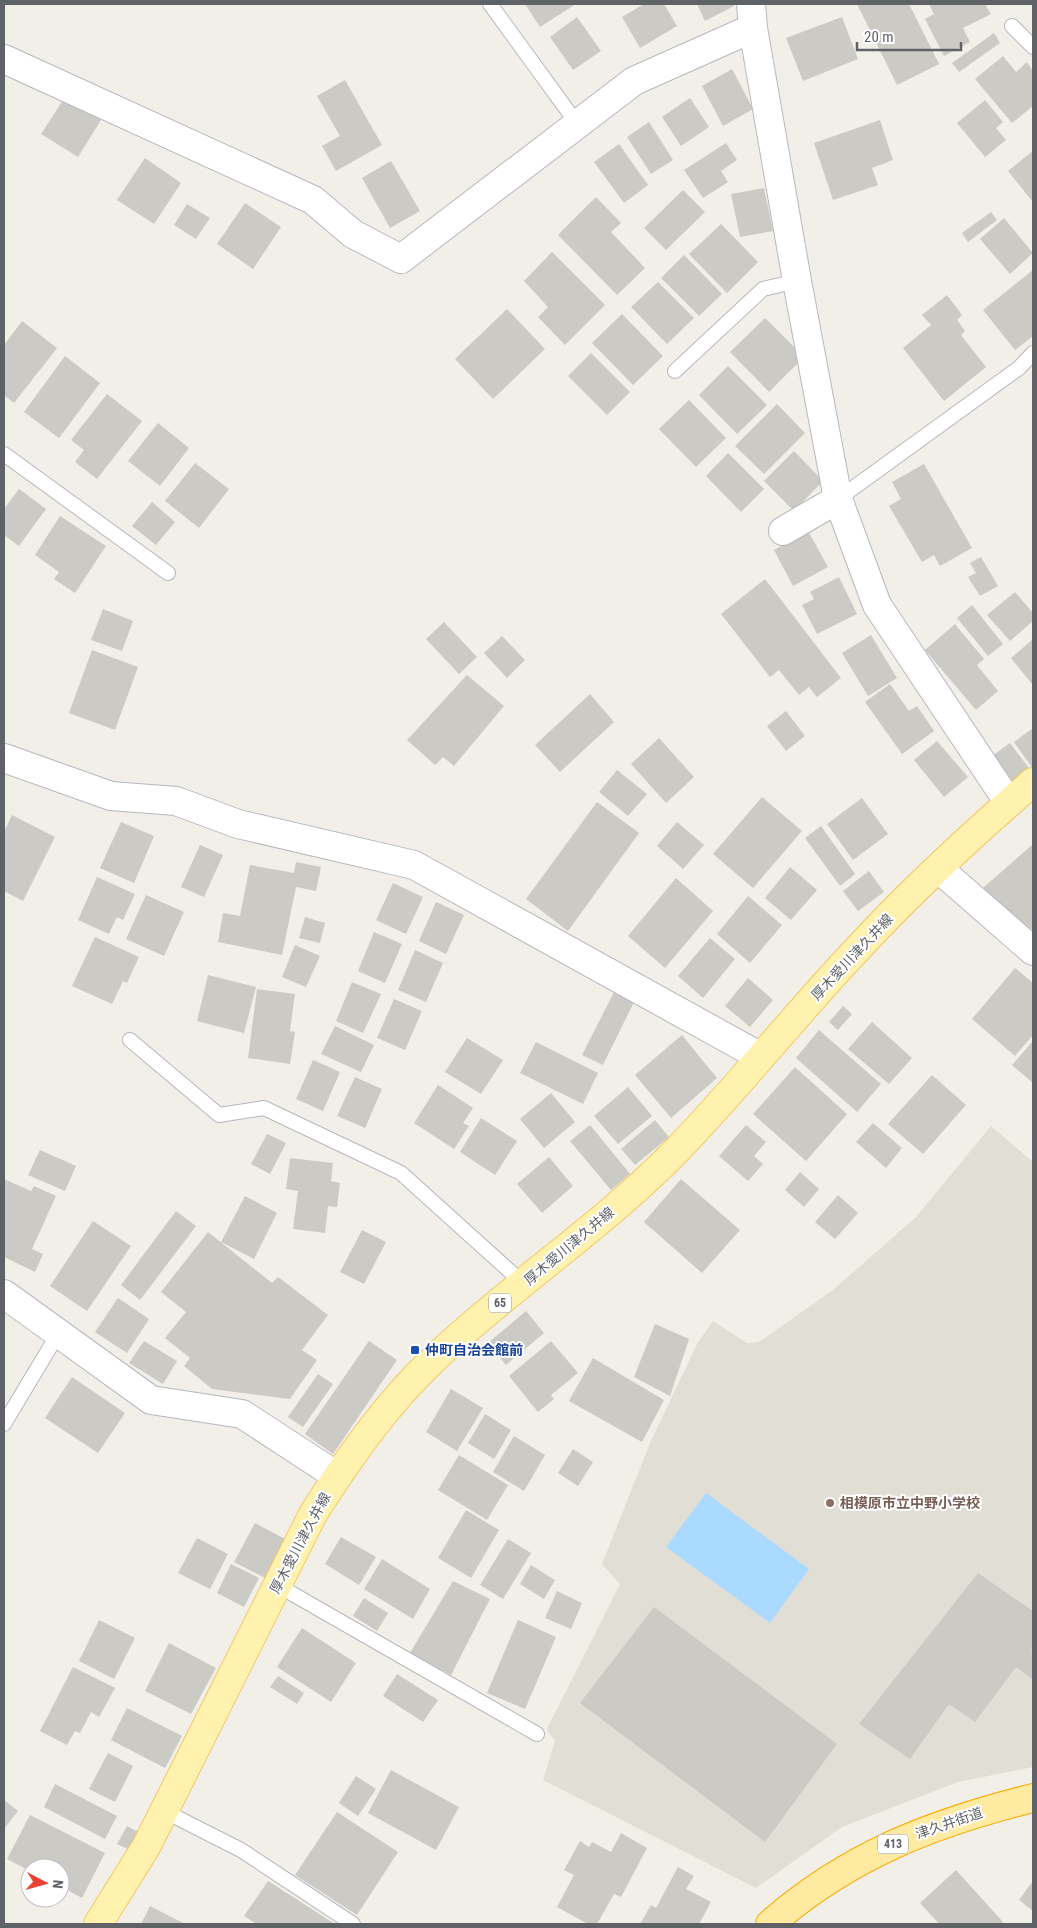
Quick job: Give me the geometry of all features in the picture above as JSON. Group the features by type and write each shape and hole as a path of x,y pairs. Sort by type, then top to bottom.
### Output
{"highway":[{"name":"津久井街道","path":"770,1924 825,1882 880,1850 945,1822 1033,1798"}],"main road":[{"name":"厚木愛川津久井線","path":"98,1924 127,1880 164,1811 313,1514 337,1476 377,1421 421,1372 461,1335 595,1225 676,1151 850,957 938,868 1033,782"}],"street":[{"path":"4,59 313,200 353,234 401,259 634,81 752,16 797,281 838,499 877,605 1009,803"},
{"path":"783,531 838,499"},
{"path":"4,758 111,796 176,801 238,824 414,865 761,1057"},
{"path":"938,868 1033,951"},
{"path":"4,1294 151,1400 242,1414 337,1476"}],"lane":[{"path":"490,4 578,125"},
{"path":"1012,26 1033,47"},
{"path":"675,371 763,289 797,281"},
{"path":"838,499 1019,368 1033,353"},
{"path":"4,454 168,573"},
{"path":"130,1040 219,1115 264,1108 401,1174 524,1284"},
{"path":"4,1424 58,1334"},
{"path":"277,1585 537,1734"},
{"path":"164,1811 240,1850 353,1924"}],"shaded area":[{"name":"相模原市立中野小学校","path":"991,1126 1033,1162 1033,1767 958,1782 842,1827 756,1888 543,1780 555,1741 547,1729 620,1584 602,1564 650,1443 698,1342 713,1321 747,1343 759,1342 833,1290 916,1217"}],"water":[{"path":"706,1493 809,1569 770,1623 666,1547"}],"building":[{"path":"525,4 576,4 540,27"},
{"path":"644,4 664,4 677,26 640,48 622,17"},
{"path":"697,4 733,4 734,6 705,21"},
{"path":"857,4 909,4 939,64 897,85"},
{"path":"929,4 985,4 991,14 963,28 970,42 944,56 925,19 934,14"},
{"path":"577,17 601,51 573,70 550,37"},
{"path":"842,17 858,59 803,81 786,38"},
{"path":"994,33 1000,43 959,72 952,63"},
{"path":"1003,56 1016,72 1027,62 1033,71 1033,106 1012,123 975,79"},
{"path":"732,69 753,109 723,126 702,86"},
{"path":"345,80 382,145 336,171 322,146 340,136 317,96"},
{"path":"65,97 101,120 78,157 41,134"},
{"path":"690,98 709,127 681,146 662,117"},
{"path":"985,100 1003,122 996,128 1006,140 985,157 957,123"},
{"path":"880,120 893,160 872,168 878,185 833,200 814,143"},
{"path":"649,122 673,160 651,174 627,137"},
{"path":"726,143 737,160 721,171 728,182 703,198 684,170"},
{"path":"619,144 648,185 624,203 594,162"},
{"path":"1033,151 1033,202 1008,171"},
{"path":"145,158 181,183 154,224 117,200"},
{"path":"391,161 420,211 390,228 362,178"},
{"path":"764,188 773,231 740,237 731,194"},
{"path":"683,190 705,212 666,250 644,228"},
{"path":"596,197 621,223 611,232 645,268 617,295 558,235"},
{"path":"245,203 281,227 253,269 217,244"},
{"path":"187,204 210,218 196,239 174,225"},
{"path":"991,212 997,220 968,242 962,233"},
{"path":"1004,218 1033,253 1010,274 980,239"},
{"path":"721,224 758,262 727,293 689,254"},
{"path":"552,252 605,305 565,345 538,317 548,307 524,281"},
{"path":"684,255 722,294 699,316 661,278"},
{"path":"1033,270 1033,336 1015,350 983,310"},
{"path":"658,282 694,318 667,344 631,307"},
{"path":"947,295 962,315 957,320 965,331 961,335 986,367 944,401 903,348 931,325 922,315"},
{"path":"507,309 545,349 493,399 455,359"},
{"path":"622,314 663,356 633,385 592,343"},
{"path":"765,318 804,357 769,392 730,352"},
{"path":"22,321 57,348 14,403 4,395 4,345"},
{"path":"591,353 630,392 607,415 568,376"},
{"path":"65,356 100,383 59,438 24,412"},
{"path":"728,366 767,405 737,434 699,395"},
{"path":"107,394 142,421 97,479 75,462 84,450 71,440"},
{"path":"689,400 726,438 696,467 659,429"},
{"path":"777,404 805,433 764,474 735,446"},
{"path":"158,423 189,448 160,486 128,461"},
{"path":"794,451 823,481 794,511 764,481"},
{"path":"728,453 764,489 741,512 706,476"},
{"path":"195,463 229,489 199,528 165,501"},
{"path":"924,464 972,548 940,566 934,555 922,562 889,506 901,499 892,482"},
{"path":"19,489 46,509 19,546 4,535 4,509"},
{"path":"152,502 175,522 156,545 132,526"},
{"path":"60,516 106,546 75,593 54,579 59,572 35,555"},
{"path":"808,531 828,567 793,586 774,550"},
{"path":"981,557 998,586 980,596 968,577 976,573 970,563"},
{"path":"839,577 857,614 817,634 802,605 814,599 810,592"},
{"path":"765,579 841,678 817,697 809,687 799,695 779,670 770,677 721,614"},
{"path":"1015,592 1033,613 1033,621 1010,641 987,615"},
{"path":"972,605 1003,644 988,656 957,618"},
{"path":"103,609 133,621 122,651 91,640"},
{"path":"444,622 477,657 459,674 426,639"},
{"path":"955,624 984,659 977,665 998,691 976,710 925,650"},
{"path":"871,635 897,678 868,696 842,653"},
{"path":"502,636 525,660 507,678 484,653"},
{"path":"1033,639 1033,683 1032,684 1011,658"},
{"path":"92,650 138,667 115,730 69,713"},
{"path":"467,675 504,706 454,766 443,757 435,765 407,740"},
{"path":"890,684 909,711 917,706 934,731 902,754 865,702"},
{"path":"590,694 614,722 560,772 535,745"},
{"path":"786,711 805,736 786,751 767,726"},
{"path":"1033,728 1033,769 1014,742"},
{"path":"659,738 694,777 666,803 631,764"},
{"path":"937,741 968,777 944,797 914,760"},
{"path":"1010,743 1032,772 1014,786 992,756"},
{"path":"617,770 647,794 628,816 599,792"},
{"path":"762,797 802,831 753,888 713,854"},
{"path":"862,798 888,834 853,860 827,824"},
{"path":"597,802 639,833 568,931 526,899"},
{"path":"12,815 55,837 23,901 4,891 4,832"},
{"path":"121,822 154,836 134,883 100,868"},
{"path":"677,822 704,845 683,869 657,846"},
{"path":"821,826 855,874 840,886 805,838"},
{"path":"1033,844 1033,927 1024,935 983,888"},
{"path":"200,845 223,855 204,897 181,887"},
{"path":"296,862 321,867 316,891 296,887 282,955 218,942 223,913 240,916 250,865 294,873"},
{"path":"790,867 817,890 791,920 765,898"},
{"path":"869,871 884,892 858,911 843,891"},
{"path":"97,877 135,894 123,920 117,917 109,934 78,920"},
{"path":"676,878 713,911 665,968 628,936"},
{"path":"393,883 423,897 406,934 376,920"},
{"path":"146,895 184,912 164,956 126,939"},
{"path":"748,896 782,925 750,963 717,934"},
{"path":"436,902 464,915 446,954 419,941"},
{"path":"305,917 325,923 320,943 299,938"},
{"path":"374,932 402,944 385,983 358,971"},
{"path":"95,937 139,957 127,983 123,981 112,1004 72,986"},
{"path":"710,938 735,959 703,998 678,976"},
{"path":"295,945 320,956 306,987 282,977"},
{"path":"415,950 443,963 426,1002 398,990"},
{"path":"1015,968 1033,983 1033,1035 1015,1056 972,1019"},
{"path":"208,975 256,987 244,1033 197,1021"},
{"path":"748,978 773,1000 750,1027 725,1006"},
{"path":"352,982 381,994 363,1033 336,1021"},
{"path":"257,989 295,994 290,1031 295,1032 290,1064 248,1058"},
{"path":"614,992 634,1002 603,1065 582,1055"},
{"path":"394,999 422,1011 405,1050 377,1038"},
{"path":"843,1006 852,1014 838,1030 829,1022"},
{"path":"872,1022 912,1058 889,1084 848,1049"},
{"path":"335,1026 374,1045 361,1072 321,1054"},
{"path":"819,1030 881,1084 857,1112 796,1058"},
{"path":"682,1035 717,1078 671,1118 635,1075"},
{"path":"467,1038 503,1060 481,1094 445,1072"},
{"path":"1033,1041 1033,1083 1012,1065"},
{"path":"536,1042 598,1073 583,1104 520,1073"},
{"path":"313,1060 340,1072 323,1111 296,1099"},
{"path":"795,1067 847,1114 806,1161 753,1114"},
{"path":"932,1075 966,1105 923,1154 888,1124"},
{"path":"355,1077 382,1089 365,1128 337,1116"},
{"path":"438,1085 473,1108 463,1123 469,1126 454,1149 414,1123"},
{"path":"628,1087 652,1116 618,1144 594,1116"},
{"path":"551,1093 575,1122 544,1148 520,1119"},
{"path":"481,1118 517,1141 495,1175 460,1152"},
{"path":"655,1120 669,1137 635,1165 621,1149"},
{"path":"873,1123 902,1148 886,1168 856,1142"},
{"path":"590,1125 630,1174 611,1190 570,1141"},
{"path":"746,1125 766,1142 754,1156 763,1164 748,1181 719,1156"},
{"path":"267,1134 286,1143 270,1174 251,1164"},
{"path":"40,1150 76,1166 65,1191 28,1175"},
{"path":"549,1157 573,1186 542,1213 517,1184"},
{"path":"290,1158 333,1163 331,1181 340,1183 337,1207 328,1206 325,1233 293,1229 298,1191 286,1189"},
{"path":"800,1172 819,1189 804,1207 785,1190"},
{"path":"4,1179 31,1191 34,1186 56,1196 32,1249 43,1254 35,1272 4,1257"},
{"path":"681,1179 740,1230 702,1273 644,1222"},
{"path":"838,1195 858,1213 835,1239 815,1222"},
{"path":"245,1196 277,1213 254,1259 221,1242"},
{"path":"176,1211 196,1226 140,1300 121,1285"},
{"path":"93,1221 131,1246 87,1311 50,1286"},
{"path":"362,1230 386,1242 364,1284 340,1272"},
{"path":"208,1232 272,1283 278,1277 328,1315 302,1350 317,1360 290,1399 212,1389 184,1366 190,1358 165,1338 186,1312 161,1292"},
{"path":"118,1298 149,1319 127,1353 95,1332"},
{"path":"526,1311 544,1333 506,1365 488,1343"},
{"path":"655,1324 689,1339 670,1396 634,1377"},
{"path":"144,1341 177,1361 163,1384 129,1363"},
{"path":"369,1341 397,1360 333,1454 305,1434"},
{"path":"551,1341 578,1373 551,1395 554,1399 538,1412 509,1376"},
{"path":"593,1358 664,1400 642,1442 569,1401"},
{"path":"318,1374 333,1384 303,1427 288,1417"},
{"path":"72,1377 125,1413 98,1453 45,1418"},
{"path":"451,1389 483,1408 457,1451 426,1432"},
{"path":"485,1414 511,1430 494,1459 468,1443"},
{"path":"514,1436 545,1455 524,1491 493,1472"},
{"path":"573,1449 593,1462 578,1486 558,1473"},
{"path":"459,1455 508,1485 487,1520 438,1490"},
{"path":"466,1510 499,1530 471,1578 438,1558"},
{"path":"255,1523 285,1539 265,1578 234,1562"},
{"path":"341,1537 376,1557 359,1585 325,1564"},
{"path":"197,1538 228,1554 210,1589 178,1573"},
{"path":"508,1539 531,1553 503,1599 480,1585"},
{"path":"382,1559 430,1589 413,1619 364,1589"},
{"path":"231,1564 259,1578 244,1607 217,1593"},
{"path":"531,1565 555,1580 544,1599 520,1584"},
{"path":"978,1573 1033,1611 1033,1646 1031,1650 1033,1651 1033,1680 1016,1667 975,1722 949,1704 910,1759 859,1724"},
{"path":"453,1581 490,1599 451,1675 410,1653"},
{"path":"557,1591 582,1603 571,1629 545,1618"},
{"path":"364,1598 388,1613 377,1631 353,1616"},
{"path":"654,1607 837,1744 765,1842 580,1703"},
{"path":"99,1620 135,1638 114,1679 79,1661"},
{"path":"518,1620 556,1637 525,1709 487,1693"},
{"path":"302,1628 356,1663 331,1702 277,1667"},
{"path":"169,1643 216,1668 191,1714 145,1691"},
{"path":"73,1667 115,1688 99,1717 91,1712 80,1733 75,1731 67,1745 40,1731"},
{"path":"397,1674 438,1700 423,1722 383,1696"},
{"path":"278,1676 304,1693 297,1704 270,1687"},
{"path":"127,1708 182,1736 165,1768 111,1740"},
{"path":"108,1753 133,1766 115,1802 89,1789"},
{"path":"391,1770 459,1807 436,1850 368,1813"},
{"path":"356,1776 376,1789 358,1816 339,1803"},
{"path":"55,1784 117,1816 105,1839 44,1807"},
{"path":"4,1800 18,1811 4,1829"},
{"path":"337,1812 398,1852 357,1915 295,1875"},
{"path":"30,1815 105,1853 82,1898 70,1891 70,1858 20,1858 20,1866 7,1859"},
{"path":"127,1826 142,1834 134,1852 117,1844"},
{"path":"621,1833 647,1848 621,1897 614,1894 597,1924 588,1924 557,1907 574,1875 564,1870 580,1841 589,1847 592,1842 611,1852"},
{"path":"678,1867 694,1876 686,1889 711,1902 699,1924 640,1924 651,1905 656,1908"},
{"path":"956,1870 1003,1922 1000,1924 939,1924 920,1903"},
{"path":"268,1881 335,1924 257,1924 244,1916"},
{"path":"1033,1881 1033,1911 1019,1900"},
{"path":"150,1906 185,1924 141,1924"}],"place":[{"name":"仲町自治会館前","path":"415,1350"},
{"name":"相模原市立中野小学校","path":"830,1503"}]}
